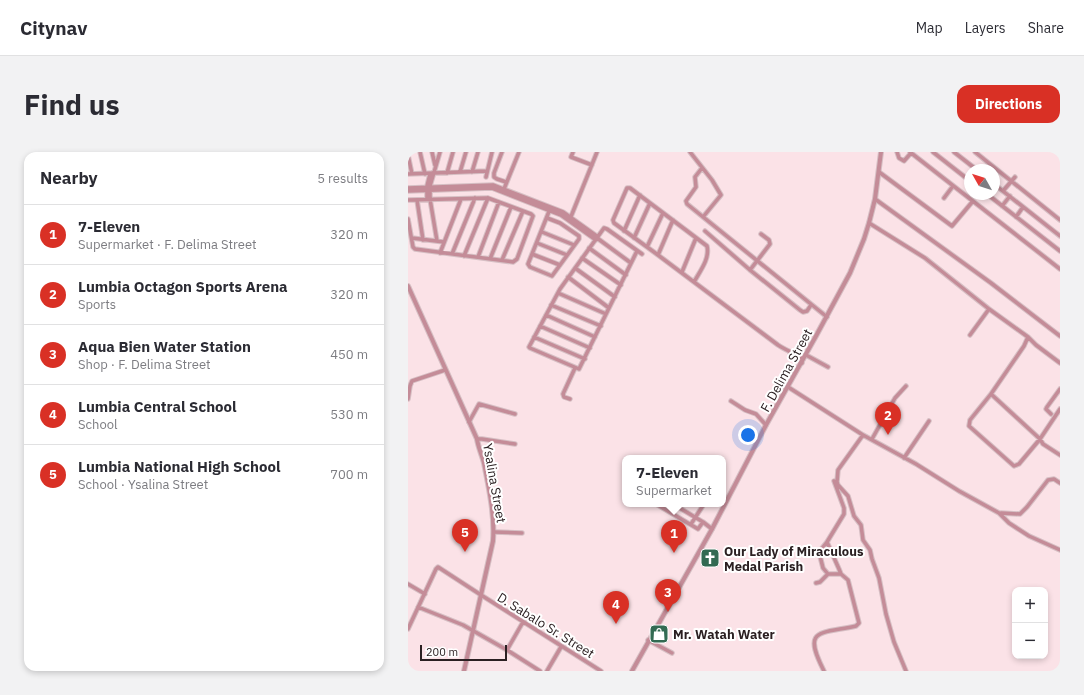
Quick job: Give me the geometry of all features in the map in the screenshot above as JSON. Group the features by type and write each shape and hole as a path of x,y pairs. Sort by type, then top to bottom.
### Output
{"street":[{"path":"420,152 425,174"},
{"path":"432,152 435,166"},
{"path":"437,241 428,199 428,188 440,152"},
{"path":"447,173 453,152"},
{"path":"460,172 466,152"},
{"path":"472,172 478,152"},
{"path":"486,176 492,152"},
{"path":"502,152 494,173 494,177 506,182"},
{"path":"502,189 519,152"},
{"path":"573,152 571,157 592,165"},
{"path":"690,152 714,183 721,195 703,217"},
{"name":"F. Delima Street","path":"726,502 766,425 804,359 850,273 869,223 875,199 881,152"},
{"path":"897,152 899,158 904,161 910,152 1060,269"},
{"path":"933,152 964,176"},
{"path":"954,152 969,164"},
{"path":"975,152 1060,220"},
{"path":"570,219 596,153"},
{"path":"408,156 410,174 487,171"},
{"path":"702,168 695,177 696,187 686,202 827,317"},
{"path":"879,172 952,226 973,201"},
{"path":"1003,191 1015,177"},
{"path":"408,188 489,186 502,189 552,209 570,219 632,263"},
{"path":"944,198 953,186"},
{"path":"408,191 428,188"},
{"path":"694,282 705,263 708,252 707,246 640,194 630,188 627,188 613,220 614,223 790,353 795,353 804,359 828,367"},
{"path":"1000,189 1060,236"},
{"path":"624,231 640,194"},
{"path":"1002,206 1010,196"},
{"path":"452,254 475,198"},
{"path":"464,256 488,198"},
{"path":"408,200 488,198 533,216 517,259 513,262 414,249 408,219"},
{"path":"440,253 462,199"},
{"path":"875,199 991,283 1060,336"},
{"path":"417,200 423,240"},
{"path":"994,200 1060,251"},
{"path":"478,257 499,202"},
{"path":"634,238 650,203"},
{"path":"490,259 511,207"},
{"path":"1016,216 1023,207"},
{"path":"548,219 560,223 579,236 579,239 552,276 530,267 528,264 552,209"},
{"path":"502,260 522,211"},
{"path":"647,247 663,213"},
{"path":"658,255 673,220"},
{"path":"869,223 925,258 1060,363"},
{"path":"637,251 580,369 530,348 534,337 558,293 568,277 604,229 606,228 642,254"},
{"path":"705,231 750,270 803,312 807,311 811,305"},
{"path":"542,232 574,245"},
{"path":"750,270 770,244 769,240 761,234"},
{"path":"412,238 444,242"},
{"path":"682,272 696,238"},
{"path":"537,243 567,255"},
{"path":"589,248 626,275"},
{"path":"532,254 560,265"},
{"path":"582,258 620,285"},
{"path":"575,268 615,297"},
{"path":"568,277 609,308"},
{"name":"Ysalina Street","path":"408,286 477,439 486,472 494,532 464,671"},
{"path":"558,293 606,314"},
{"path":"551,305 601,326"},
{"path":"970,335 989,309"},
{"path":"546,315 595,337"},
{"path":"540,326 590,348"},
{"path":"534,337 585,359"},
{"path":"1028,337 1024,346 991,394 970,420 969,426 1015,466 1019,464 1040,439 1060,409"},
{"path":"570,399 564,397 563,394 575,368"},
{"path":"408,399 412,380 445,370"},
{"path":"872,439 896,398 906,386"},
{"path":"788,387 863,435 916,464 959,491 999,513 1009,523 1023,532 1060,550"},
{"path":"1051,414 1046,407 1060,389"},
{"path":"991,394 1040,439 1043,444 1060,455"},
{"path":"731,401 745,410 756,414 766,425"},
{"path":"469,422 479,404 515,414"},
{"path":"904,458 928,421"},
{"path":"863,435 838,470 837,482 848,496 854,516 861,525 864,540 870,550 879,578 886,614 894,642 906,671"},
{"path":"477,439 515,444"},
{"path":"999,513 1020,514 1048,480 1054,479 1060,483"},
{"path":"828,574 823,568 819,552 844,514 844,508 834,481"},
{"path":"661,507 698,528 703,522"},
{"path":"678,507 712,529"},
{"path":"690,524 702,507"},
{"name":"F. Delima Street","path":"632,671 723,507"},
{"path":"494,532 522,533"},
{"path":"824,671 814,647 815,637 822,633 856,626 859,623 848,580 841,574 827,542"},
{"name":"D. Sabalo Sr. Street","path":"424,594 437,567 440,567 561,647 601,671"},
{"path":"828,574 841,574"},
{"path":"816,583 823,580 828,574"},
{"path":"408,584 424,594 408,628"},
{"path":"418,607 451,619 474,630 540,671"},
{"path":"507,650 523,622"},
{"path":"648,640 672,653"},
{"path":"547,671 561,647"}],"place":[{"name":"Lumbia Octagon Sports Arena","path":"888,435"},
{"name":"Lumbia National High School","path":"465,552"},
{"name":"7-Eleven","path":"674,553"},
{"name":"Our Lady of Miraculous Medal Parish","path":"710,558"},
{"name":"Aqua Bien Water Station","path":"668,612"},
{"name":"Lumbia Central School","path":"616,624"},
{"name":"Mr. Watah Water","path":"659,634"}]}
